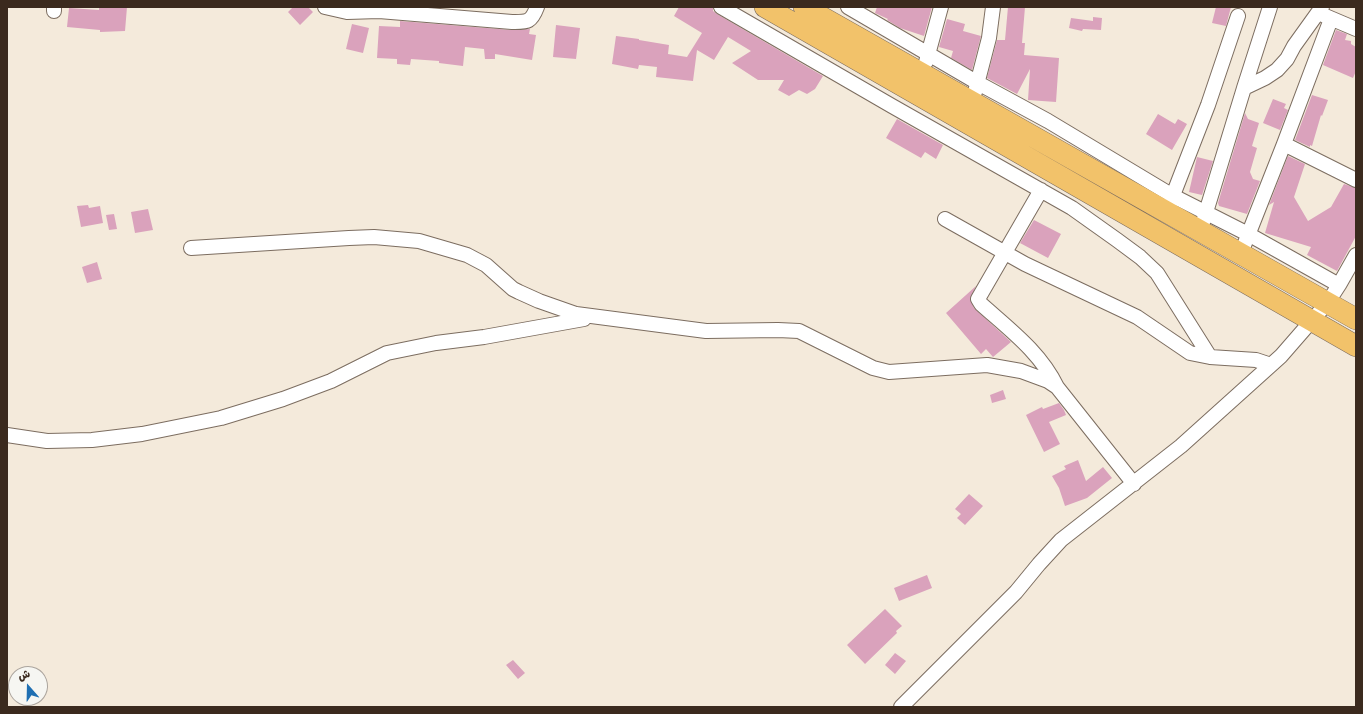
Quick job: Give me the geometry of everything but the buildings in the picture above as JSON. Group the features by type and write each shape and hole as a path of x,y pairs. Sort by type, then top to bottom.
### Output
{"highway":[{"path":"765,7 1356,346"},
{"path":"804,7 923,74 975,92 1170,204 1245,244 1333,294 1356,319"}],"street":[{"path":"325,7 347,12 379,12 524,22 533,17 537,7"},
{"path":"721,7 1072,208 1110,235 1140,257 1157,273 1210,357"},
{"path":"843,29 850,7 928,53 975,92 989,38 993,7"},
{"path":"923,74 941,7"},
{"path":"1203,221 1270,7"},
{"path":"1244,88 1265,78 1277,70 1287,59 1294,46 1320,10 1331,19 1356,29"},
{"path":"1170,204 1208,105 1238,16"},
{"path":"1245,244 1331,19"},
{"path":"1284,144 1356,180"},
{"path":"1041,190 978,296 979,301 1038,356 1051,374 1057,387 1134,484"},
{"path":"945,219 1025,264 1137,317 1190,354 1256,360 1271,365"},
{"path":"191,248 374,237 419,241 466,254 486,265 513,289 568,312 592,317 706,331 799,331 873,368 889,372 987,365 1021,371 1048,381 1057,387"},
{"path":"902,707 1016,592 1061,540 1181,446 1281,356 1312,321 1333,294 1356,255"},
{"path":"7,435 47,440 92,440 142,434 221,418 283,399 330,381 387,353 436,343 484,337 592,317"}]}
